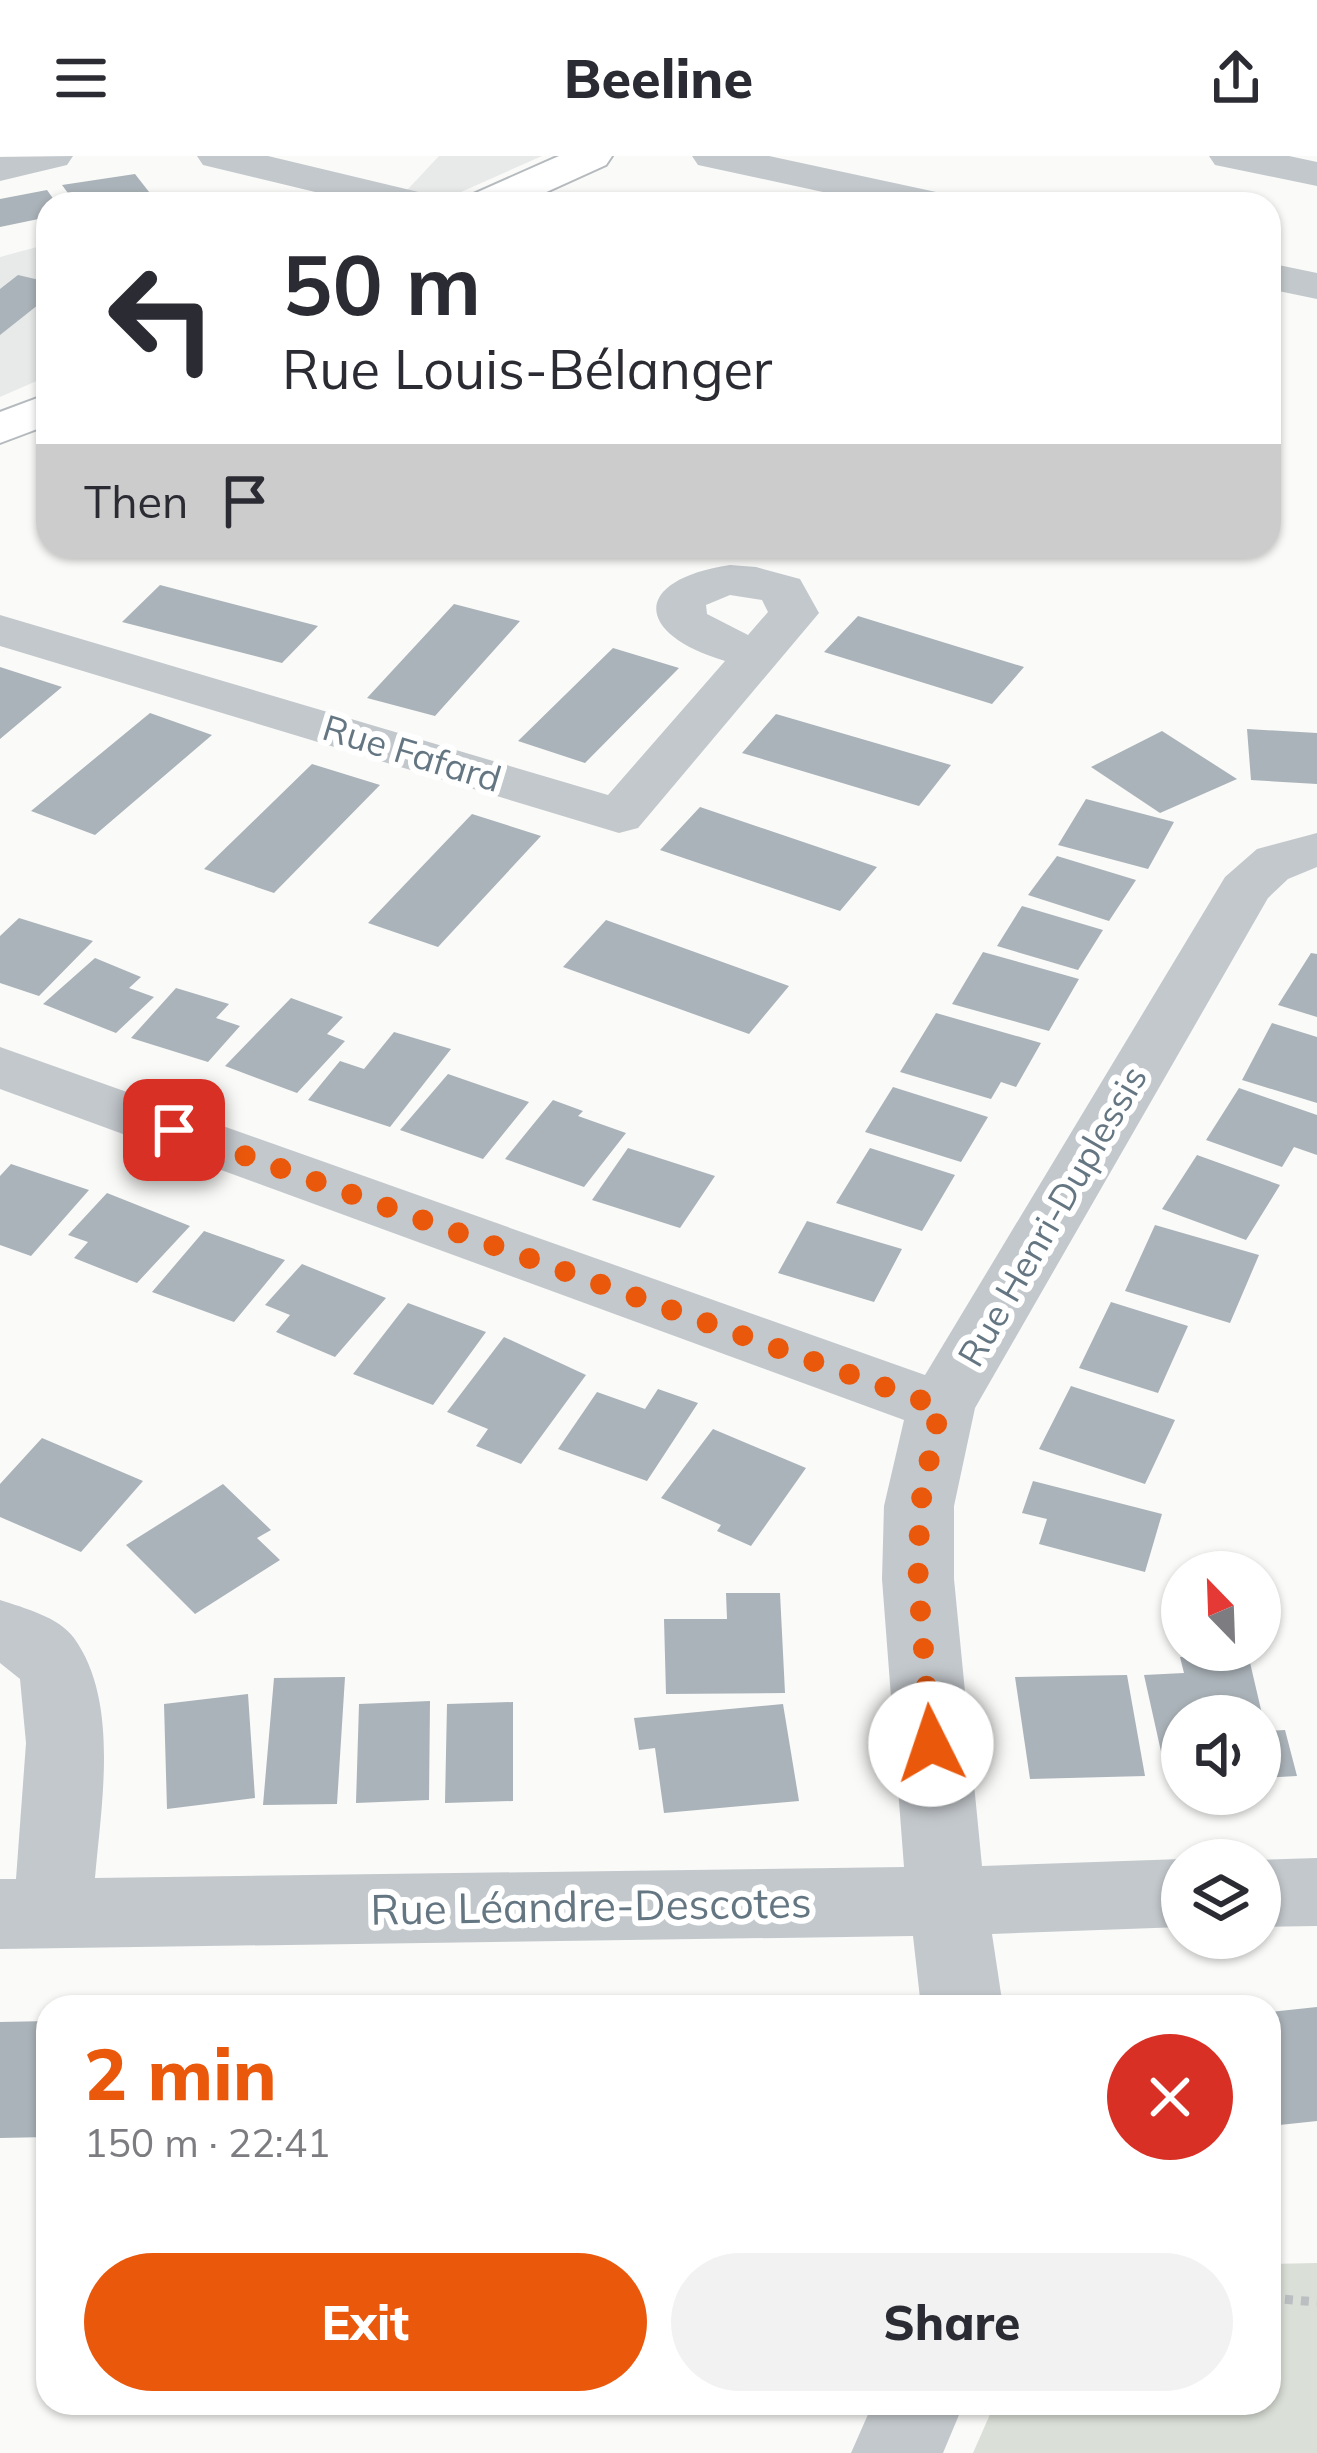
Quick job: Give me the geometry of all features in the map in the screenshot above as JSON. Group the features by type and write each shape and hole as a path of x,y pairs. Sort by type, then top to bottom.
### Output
{"main road":[{"path":"512,192 592,156"},
{"path":"0,430 36,414"}],"street":[{"path":"0,169 53,156"},
{"path":"217,156 366,192"},
{"path":"712,156 878,192"},
{"path":"1229,156 1317,174"},
{"path":"1281,278 1317,286"},
{"name":"Rue Fafard","path":"0,631 619,816 761,655"},
{"name":"Rue Henri-Duplessis","path":"960,1995 946,1901 918,1580 920,1506 940,1407 1245,889 1265,865 1284,855 1317,850"},
{"path":"0,1067 940,1407"},
{"path":"0,1629 47,1659 60,1694 63,1736 26,1913"},
{"path":"1281,1893 1317,1892"},
{"name":"Rue Léandre-Descotes","path":"26,1913 1161,1895"},
{"path":"897,2453 914,2415"}],"path":[{"path":"1281,2299 1317,2302"}],"shaded area":[{"path":"439,156 542,156 461,192 405,192"},
{"path":"36,247 36,381 0,397 0,257"},
{"path":"1317,2263 1317,2453 973,2453 990,2415 1281,2415 1281,2264"}],"building":[{"path":"135,174 149,192 67,192 62,185"},
{"path":"36,192 36,220 0,227 0,199"},
{"path":"18,275 36,279 36,306 0,335 0,289"},
{"path":"160,585 318,626 282,663 122,622"},
{"path":"454,604 520,621 435,716 367,698"},
{"path":"858,616 1024,667 992,704 824,652"},
{"path":"613,648 679,668 585,763 518,741"},
{"path":"0,667 62,687 0,739"},
{"path":"150,713 212,735 95,835 31,811"},
{"path":"776,714 951,765 919,806 742,753"},
{"path":"1247,729 1317,733 1317,784 1251,780"},
{"path":"1162,731 1237,779 1160,813 1091,767"},
{"path":"312,764 380,785 274,893 204,869"},
{"path":"1086,799 1174,822 1148,869 1058,845"},
{"path":"700,807 877,867 840,911 660,850"},
{"path":"472,814 541,836 438,947 368,923"},
{"path":"1057,856 1136,880 1109,921 1028,895"},
{"path":"1022,906 1103,930 1078,970 997,946"},
{"path":"19,918 93,941 39,996 0,983 0,936"},
{"path":"606,920 789,986 749,1034 563,967"},
{"path":"983,952 1079,979 1049,1031 952,1004"},
{"path":"1311,953 1317,954 1317,1017 1278,1005"},
{"path":"95,958 141,977 129,988 154,997 116,1033 43,1004"},
{"path":"176,988 229,1004 216,1018 240,1026 208,1062 131,1038"},
{"path":"291,998 343,1017 327,1034 345,1041 297,1093 225,1066"},
{"path":"936,1013 1041,1043 1016,1087 1001,1082 991,1099 900,1072"},
{"path":"1272,1023 1317,1037 1317,1103 1242,1080"},
{"path":"394,1032 451,1049 390,1127 308,1100 340,1061 364,1069"},
{"path":"448,1074 529,1102 483,1159 400,1130"},
{"path":"893,1087 988,1117 961,1162 865,1132"},
{"path":"1239,1088 1317,1115 1317,1155 1294,1147 1282,1167 1206,1140"},
{"path":"553,1100 583,1111 578,1116 626,1133 584,1187 505,1159"},
{"path":"628,1148 715,1176 680,1228 592,1200"},
{"path":"870,1148 955,1175 922,1231 836,1203"},
{"path":"1197,1155 1280,1185 1246,1240 1162,1209"},
{"path":"11,1164 89,1190 31,1256 0,1245 0,1176"},
{"path":"107,1193 190,1226 137,1283 74,1258 88,1242 68,1235"},
{"path":"807,1221 902,1249 874,1302 778,1273"},
{"path":"1155,1225 1259,1255 1230,1323 1125,1291"},
{"path":"204,1231 285,1260 234,1322 152,1292"},
{"path":"302,1264 386,1298 335,1357 276,1332 290,1315 265,1305"},
{"path":"1111,1302 1188,1326 1158,1393 1079,1368"},
{"path":"408,1303 486,1332 433,1405 353,1374"},
{"path":"504,1337 586,1375 521,1464 476,1446 488,1429 447,1412"},
{"path":"1071,1386 1175,1420 1145,1484 1039,1449"},
{"path":"658,1389 698,1403 647,1481 558,1449 597,1392 645,1409"},
{"path":"713,1429 806,1468 751,1546 717,1531 721,1525 661,1498"},
{"path":"42,1438 143,1481 81,1552 0,1517 0,1484"},
{"path":"1033,1481 1162,1514 1145,1572 1039,1544 1047,1519 1022,1513"},
{"path":"223,1484 271,1530 257,1538 280,1560 195,1614 126,1545"},
{"path":"726,1593 780,1593 785,1693 666,1694 664,1619 727,1619"},
{"path":"1252,1671 1258,1695 1161,1695 1161,1752 1144,1675"},
{"path":"1127,1675 1145,1776 1030,1779 1015,1677"},
{"path":"345,1677 337,1804 263,1805 274,1678"},
{"path":"248,1694 255,1798 167,1809 164,1704"},
{"path":"430,1701 429,1800 356,1803 359,1704"},
{"path":"513,1702 513,1801 445,1803 447,1704"},
{"path":"783,1704 799,1801 664,1813 655,1748 639,1750 634,1718"},
{"path":"1281,1730 1285,1730 1297,1776 1281,1777"},
{"path":"1317,2007 1317,2121 1281,2125 1281,2011"},
{"path":"36,2021 36,2137 0,2138 0,2022"}],"route":[{"path":"174,1130 940,1407 920,1506 918,1580 931,1744"}]}
